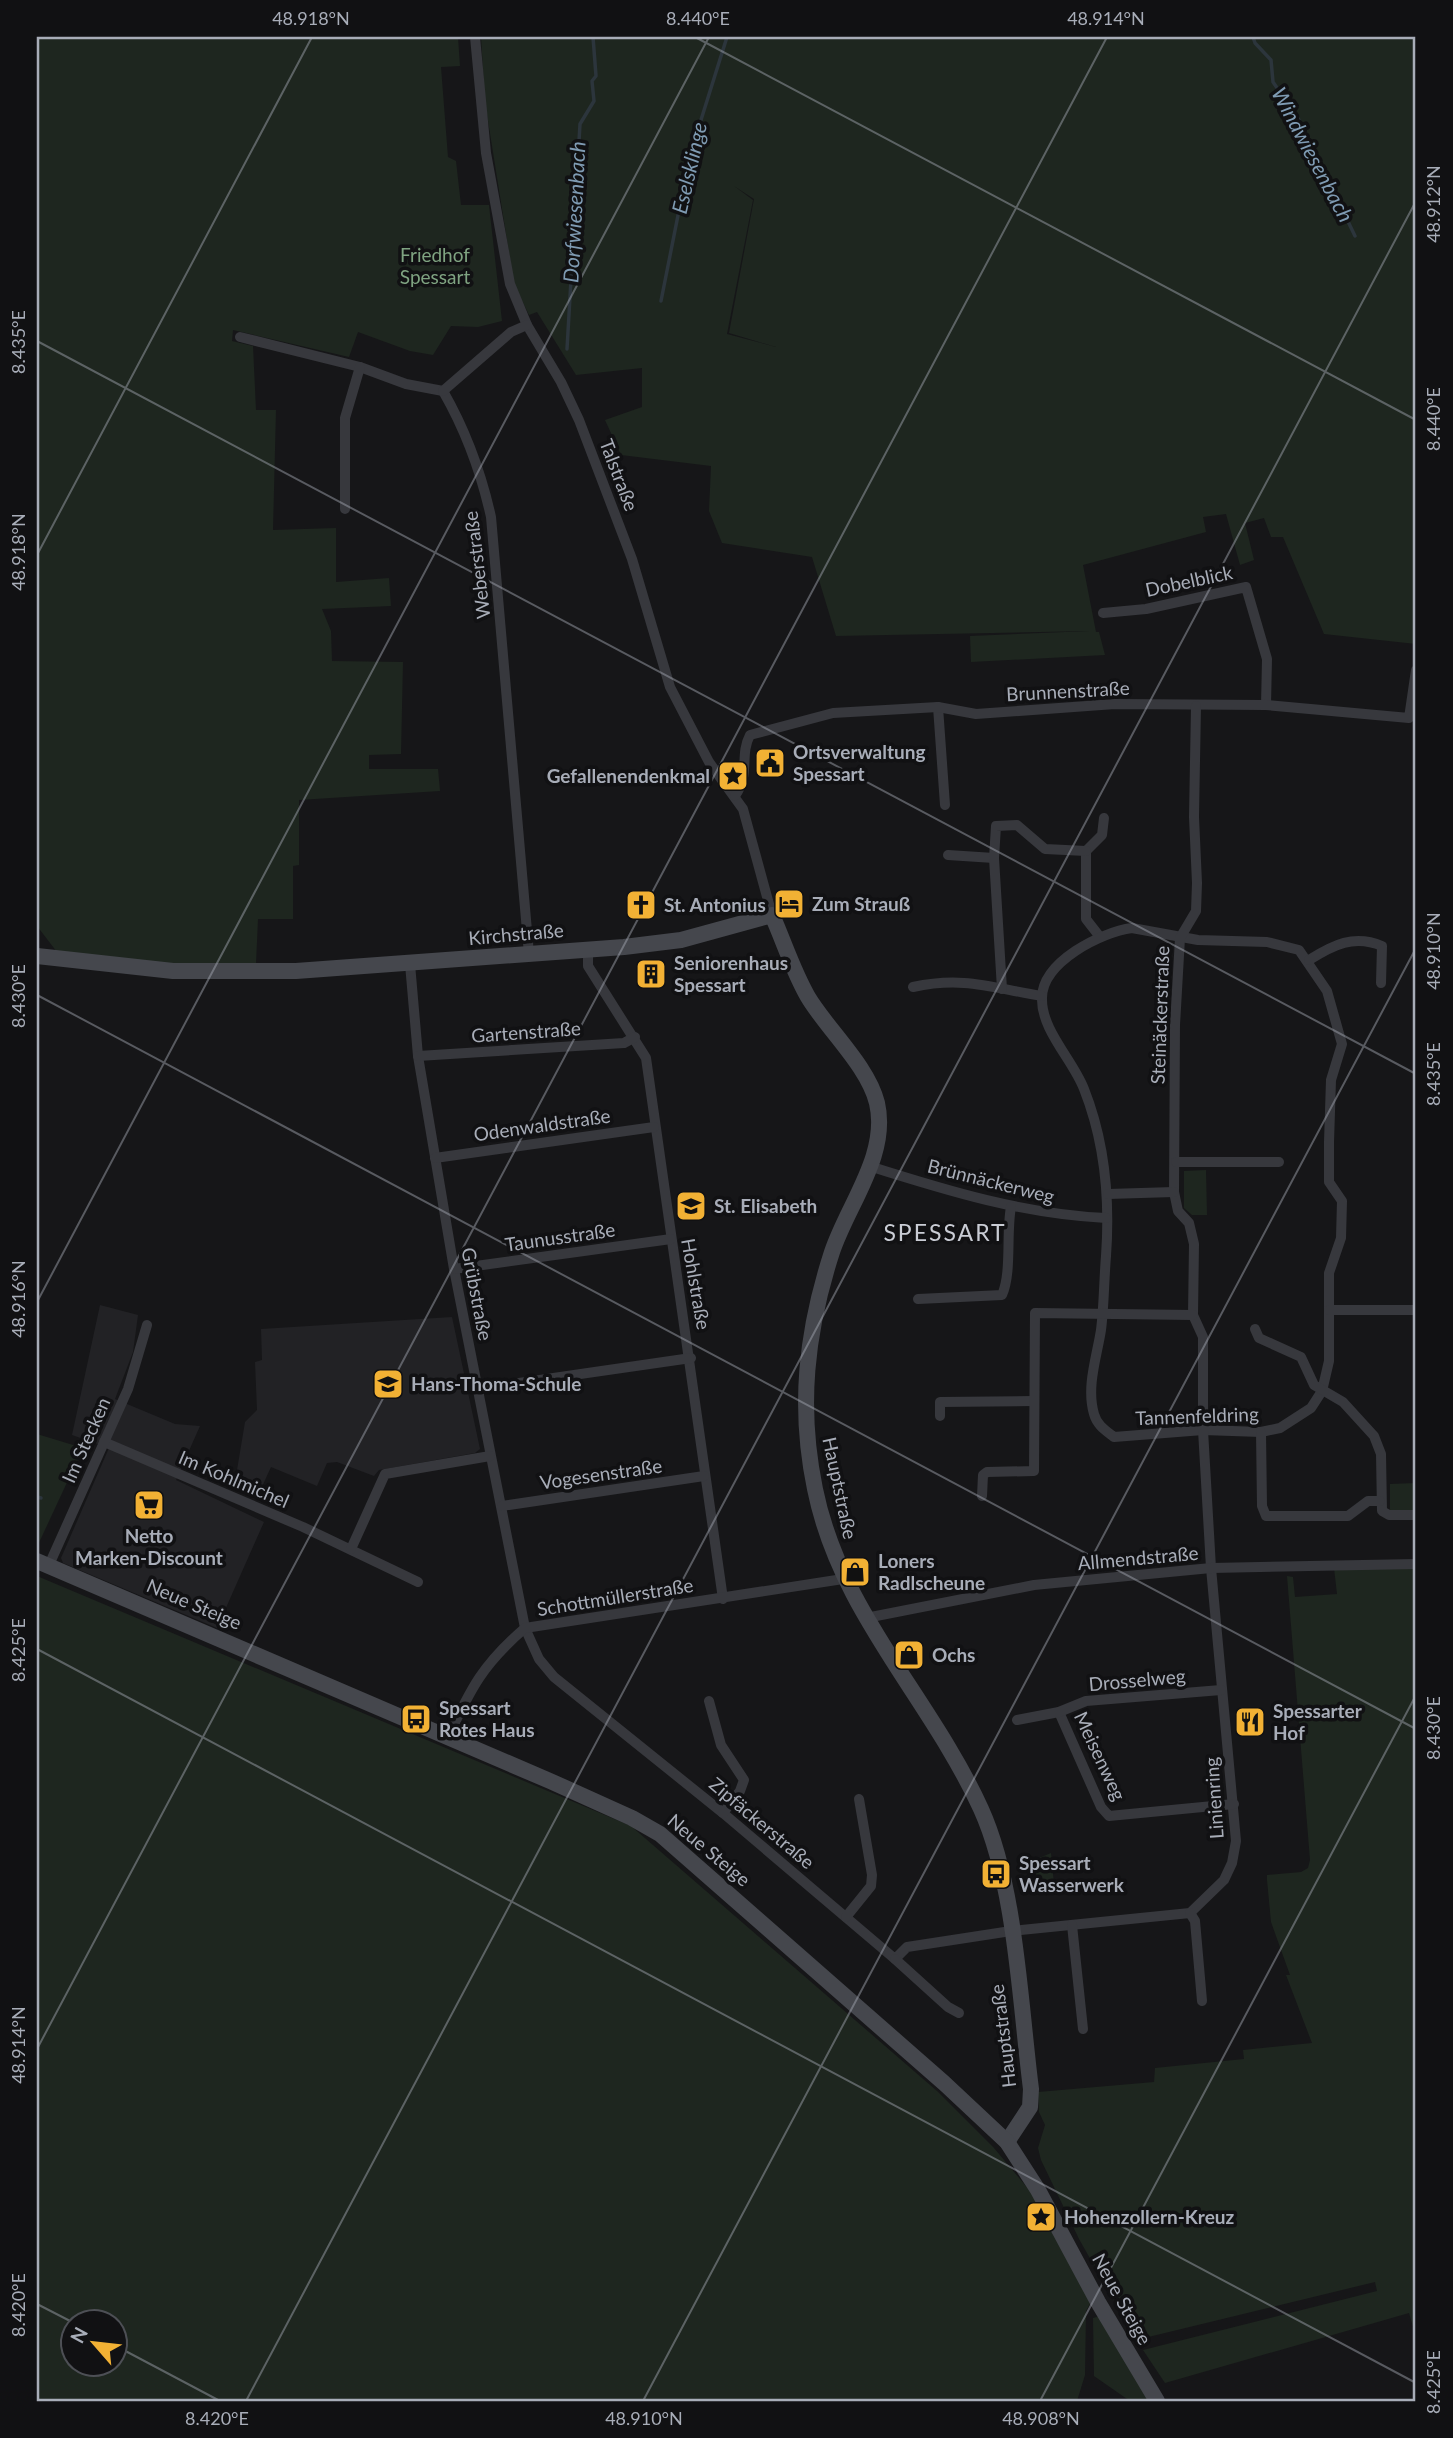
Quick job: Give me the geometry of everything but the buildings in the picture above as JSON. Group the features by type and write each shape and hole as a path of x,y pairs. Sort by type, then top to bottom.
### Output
{"street":[{"name":"Talstraße","path":"475,37 486,153 510,284 527,325 561,382 579,420 632,559 670,687 709,762 735,796 747,818 772,915"},
{"path":"240,337 360,367 406,384 443,391 512,332 527,325"},
{"path":"345,509 345,418 360,367"},
{"name":"Weberstraße","path":"443,391 460,421 482,478 491,517 529,954"},
{"name":"Dobelblick","path":"1103,613 1159,606 1246,587 1267,659 1266,705"},
{"name":"Brunnenstraße","path":"735,796 743,785 745,745 750,735 833,713 938,707 976,714 1115,704 1266,705 1409,718 1416,670"},
{"name":"Steinäckerstraße","path":"1196,706 1196,912 1180,938 1175,1025 1174,1192 1178,1211 1189,1223 1194,1244 1193,1315 1203,1337 1203,1430 1211,1568"},
{"path":"938,707 945,805"},
{"path":"1100,937 1086,919 1086,851 1102,835 1104,818"},
{"path":"1002,989 994,858 996,826 1017,825 1045,849 1086,851"},
{"path":"948,855 994,858"},
{"name":"Kirchstraße","path":"37,956 173,971 259,972 410,964 681,940 772,915"},
{"name":"Hauptstraße","path":"772,915 808,997 864,1076 877,1101 879,1131 869,1166 833,1252 812,1324 804,1396 807,1443 826,1535 843,1579 951,1753 981,1809 997,1852 1011,1931 1031,2089 1030,2107 1007,2142"},
{"path":"913,987 945,981 967,981 1042,996 1051,972 1058,964 1112,930 1132,928 1180,938 1285,945 1299,950 1309,960 1336,943 1370,940 1382,946 1381,983"},
{"name":"Hohlstraße","path":"588,950 588,966 646,1058 654,1127 691,1358 704,1476 723,1598"},
{"name":"Tannenfeldring","path":"1042,996 1044,1014 1084,1088 1103,1159 1108,1194 1102,1314 1093,1366 1093,1413 1099,1426 1114,1437 1203,1430 1261,1432 1280,1428 1297,1420 1322,1391 1329,1361 1329,1273 1341,1238 1342,1213 1342,1201 1329,1182 1331,1080 1342,1044 1335,1011 1309,960"},
{"name":"Grübstraße","path":"410,964 418,1056 454,1269 525,1628"},
{"name":"Gartenstraße","path":"418,1056 624,1042 635,1037"},
{"name":"Odenwaldstraße","path":"435,1158 654,1127"},
{"path":"1175,1162 1279,1162"},
{"name":"Brünnäckerweg","path":"869,1166 1011,1208 1054,1216 1105,1219"},
{"path":"1108,1194 1174,1192"},
{"path":"918,1299 1002,1294 1006,1286 1007,1231 1011,1208"},
{"name":"Taunusstraße","path":"454,1269 671,1239"},
{"path":"1329,1310 1416,1310"},
{"path":"982,1496 983,1475 987,1472 1034,1471 1035,1313 1193,1315"},
{"name":"Im Stecken","path":"43,1563 128,1389 147,1325"},
{"path":"1255,1329 1259,1338 1301,1357 1314,1385 1343,1402 1374,1436 1381,1454 1382,1511 1389,1515 1416,1515"},
{"path":"478,1389 691,1358"},
{"path":"940,1416 940,1402 1033,1401"},
{"path":"1261,1432 1262,1506 1266,1516 1348,1516 1368,1501 1380,1502"},
{"name":"Im Kohlmichel","path":"104,1442 351,1549 418,1582"},
{"path":"351,1549 385,1474 490,1456"},
{"name":"Vogesenstraße","path":"502,1506 704,1476"},
{"name":"Neue Steige","path":"43,1563 448,1737 620,1813 660,1834 944,2083 1007,2142 1038,2190 1098,2302 1157,2401"},
{"name":"Allmendstraße","path":"866,1618 1034,1585 1211,1568 1416,1564"},
{"name":"Linienring","path":"1190,1913 1224,1880 1232,1863 1236,1841 1211,1568"},
{"name":"Schottmüllerstraße","path":"448,1737 482,1670 497,1652 525,1628 843,1579"},
{"name":"Zipfäckerstraße","path":"525,1628 539,1660 554,1677 723,1813 948,2007 959,2013"},
{"name":"Drosselweg","path":"1017,1720 1059,1712 1086,1701 1221,1690"},
{"path":"709,1701 721,1745 744,1780 740,1791 723,1813"},
{"name":"Meisenweg","path":"1059,1712 1101,1807 1109,1816 1234,1804"},
{"path":"846,1917 871,1886 872,1875 859,1799"},
{"path":"895,1959 907,1947 1011,1931 1190,1913 1195,1922 1202,2001"},
{"path":"1072,1925 1083,2029"}],"shaded area":[{"path":"100,1305 138,1315 133,1352 115,1399 175,1424 200,1426 176,1480 264,1522 217,1628 63,1563 61,1558 109,1448 72,1435"},
{"path":"452,1317 480,1449 475,1453 379,1470 374,1476 337,1462 327,1463 317,1486 271,1467 260,1491 235,1482 245,1422 257,1410 255,1362 262,1360 261,1329"}],"green space":[{"name":"Friedhof Spessart","path":"37,37 458,37 460,66 441,67 448,157 456,161 461,205 489,205 502,321 478,327 451,326 433,355 410,351 358,332 349,357 233,330 232,341 253,346 256,410 276,410 273,530 336,528 336,582 389,578 391,606 322,609 331,631 332,661 403,662 401,754 369,755 369,769 438,769 440,791 299,800 299,865 293,866 293,919 258,919 256,964 189,967 60,956 37,926"},
{"path":"481,37 1416,37 1416,644 1324,634 1283,537 1271,537 1264,518 1245,523 1254,560 1240,565 1226,514 1203,517 1206,532 1083,565 1096,632 1099,632 1105,655 971,662 970,636 1090,631 836,636 812,557 722,543 709,511 711,466 621,455 605,420 642,407 642,368 576,375 537,312 529,315 514,284 485,102","holes":["734,186 754,199 729,333 776,347 727,334 753,200"]},
{"path":"1206,1170 1207,1215 1192,1215 1184,1208 1184,1171"},
{"path":"37,1434 83,1448 37,1547"},
{"path":"1416,1483 1416,1511 1390,1512 1390,1484"},
{"path":"1416,1567 1416,2337 1409,2313 1165,2383 1143,2350 1377,2291 1375,2282 1136,2340 1079,2239 1041,2160 1038,2148 1045,2125 1039,2112 1038,2092 1154,2082 1155,2068 1244,2059 1243,2050 1312,2043 1286,1975 1290,1975 1271,1922 1267,1880 1267,1875 1301,1872 1308,1868 1310,1860 1287,1576 1293,1577 1295,1597 1337,1594 1334,1568"},
{"path":"37,1576 631,1826 937,2091 994,2148 1040,2203 1093,2298 1086,2311 1085,2375 1077,2401 37,2401"},
{"path":"1051,1853 1054,1884 1037,1886 1031,1873 1032,1861"},
{"path":"1100,2316 1150,2401 1130,2401 1094,2376 1093,2318"}],"waterway":[{"name":"Dorfwiesenbach","path":"567,349 580,124 594,101 592,81 596,76 593,37"},
{"name":"Eselsklinge","path":"661,301 690,155 727,37"},
{"name":"Windwiesenbach","path":"1253,37 1255,43 1271,60 1273,82 1298,118 1355,236"},
{"path":"37,1497 41,1498"}],"place":[{"name":"Ortsverwaltung Spessart","path":"770,763"},
{"name":"Gefallenendenkmal","path":"733,776"},
{"name":"Zum Strauß","path":"789,904"},
{"name":"St. Antonius","path":"641,905"},
{"name":"Seniorenhaus Spessart","path":"651,974"},
{"name":"St. Elisabeth","path":"691,1206"},
{"name":"Hans-Thoma-Schule","path":"388,1384"},
{"name":"Netto Marken-Discount","path":"149,1505"},
{"name":"Loners Radlscheune","path":"855,1572"},
{"name":"Ochs","path":"909,1655"},
{"name":"Spessart Rotes Haus","path":"416,1719"},
{"name":"Spessarter Hof","path":"1250,1722"},
{"name":"Spessart Wasserwerk","path":"996,1874"},
{"name":"Hohenzollern-Kreuz","path":"1041,2217"}],"district":[{"name":"SPESSART","path":"945,1233"}]}
